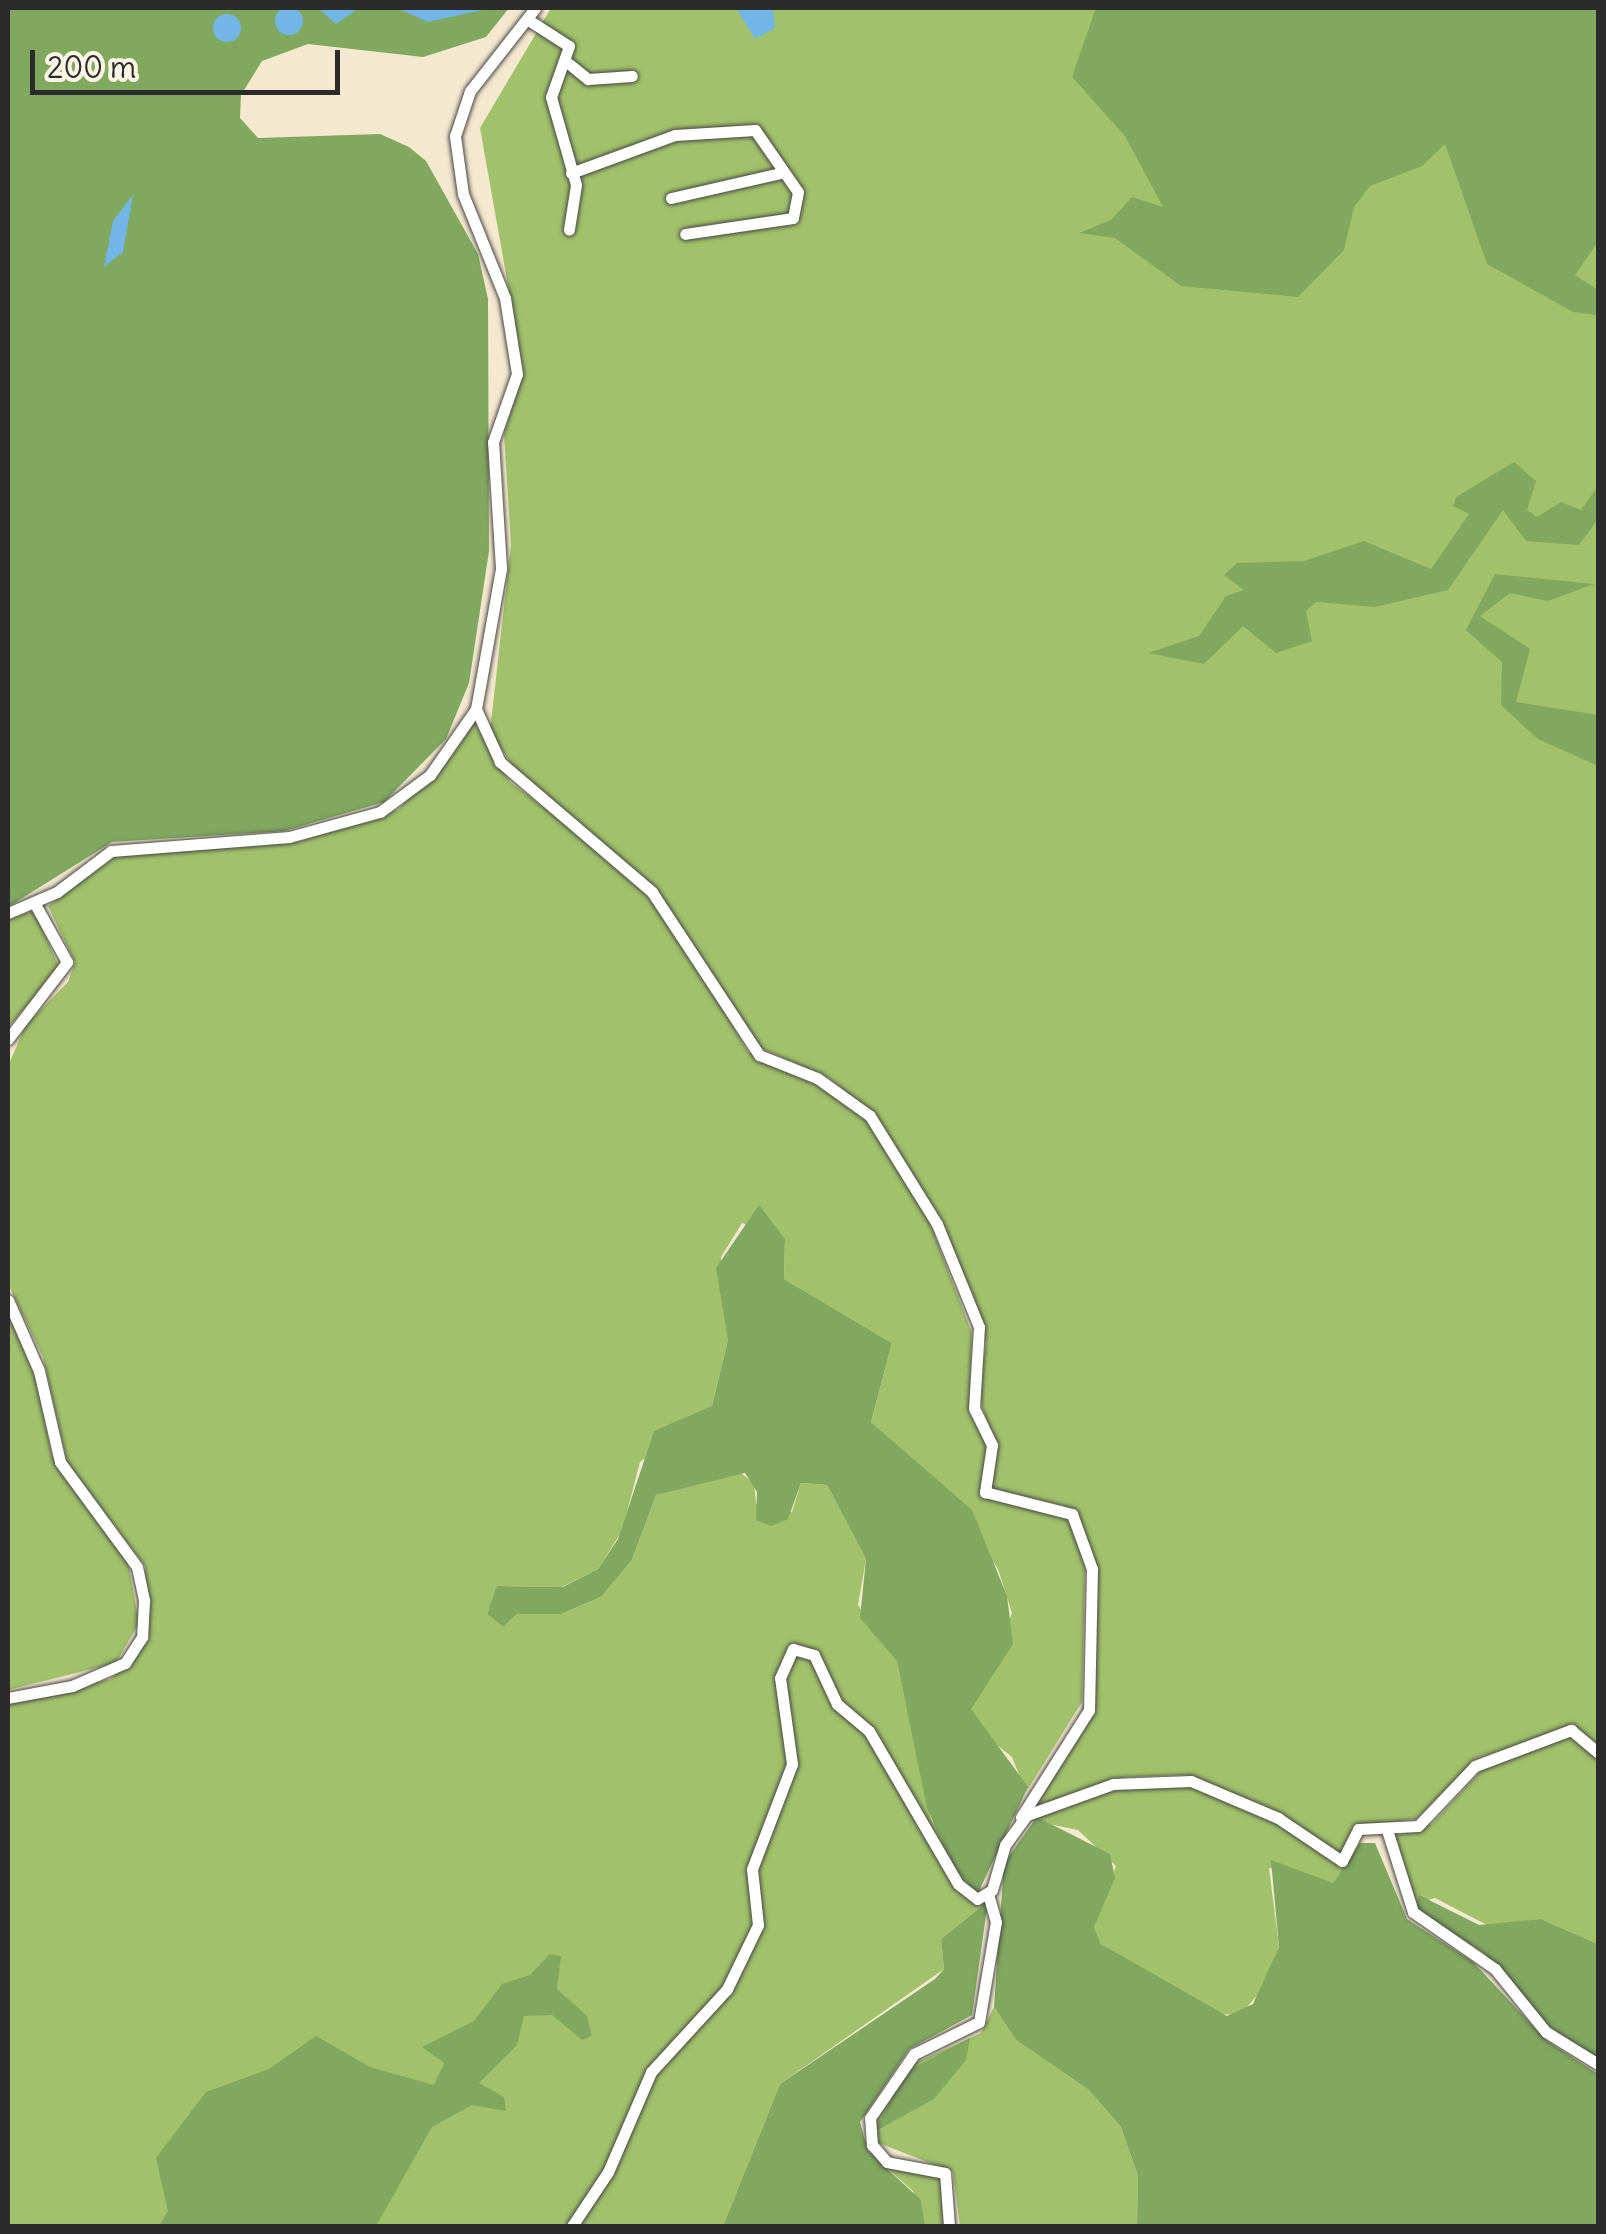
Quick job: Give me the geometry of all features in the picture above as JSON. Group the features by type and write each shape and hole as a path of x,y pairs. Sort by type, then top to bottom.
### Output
{"street":[{"path":"8,913 35,904 111,850 289,837 380,812 430,775 476,709 501,568 494,442 517,374 505,298 462,194 455,136 484,69 530,21 536,8"},
{"path":"530,21 563,38 568,64 551,97 578,196 569,229"},
{"path":"568,64 588,79 632,76"},
{"path":"570,173 674,135 742,126 763,136 800,198 792,218 684,234"},
{"path":"671,198 782,172"},
{"path":"476,709 500,762 652,892 758,1055 817,1078 870,1116 937,1224 979,1327 974,1408 992,1446 985,1492 1072,1514 1092,1569 1089,1710 1014,1830 988,1894 996,1922 979,2022 914,2054 870,2118 872,2145 887,2162 946,2173 949,2226"},
{"path":"8,1039 67,962 35,904"},
{"path":"8,1300 40,1371 60,1462 137,1566 144,1601 142,1637 125,1662 72,1686 8,1698"},
{"path":"572,2226 608,2172 651,2072 727,1989 758,1925 752,1869 792,1764 780,1678 787,1654 814,1655 831,1696 870,1731 958,1884 977,1899 988,1894"},
{"path":"1014,1830 1084,1792 1172,1777 1264,1811 1342,1861 1358,1828 1418,1826 1475,1766 1572,1730 1598,1753"},
{"path":"1387,1830 1413,1912 1496,1969 1546,2032 1598,2064"}],"green space":[{"path":"8,8 509,8 486,37 423,57 308,44 262,61 241,95 240,118 258,138 380,134 409,147 426,161 478,254 488,299 489,551 469,683 446,739 384,802 284,831 112,842 8,907"},
{"path":"551,8 1598,8 1598,1744 1572,1726 1476,1759 1416,1819 1353,1827 1341,1855 1184,1775 1126,1777 1030,1808 1091,1716 1091,1545 1065,1506 990,1489 996,1448 978,1394 986,1343 926,1198 868,1109 829,1078 761,1048 659,893 514,768 490,731 511,545 504,434 523,370 480,128"},
{"path":"1096,8 1598,8 1598,242 1575,275 1598,290 1598,315 1573,312 1487,264 1445,144 1422,166 1370,186 1354,207 1344,250 1298,297 1181,286 1115,238 1079,233 1111,220 1132,197 1163,207 1125,136 1072,77"},
{"path":"1514,462 1536,481 1527,510 1537,517 1561,502 1581,510 1598,486 1598,519 1579,545 1526,541 1503,510 1448,590 1375,607 1316,602 1306,611 1312,641 1276,653 1243,626 1204,664 1148,653 1199,636 1226,596 1244,590 1224,575 1237,563 1304,561 1364,541 1431,569 1469,514 1453,506 1456,497"},
{"path":"1495,574 1594,584 1548,601 1510,593 1480,616 1530,649 1516,702 1598,715 1598,766 1538,739 1501,705 1502,662 1466,630"},
{"path":"474,722 510,782 614,860 675,927 748,1052 814,1079 865,1115 926,1213 972,1333 969,1413 987,1444 981,1494 1066,1518 1075,1530 1085,1565 1082,1702 1026,1792 1012,1757 982,1733 971,1709 1012,1613 998,1569 922,1467 871,1422 892,1343 784,1279 785,1239 742,1223 721,1257 728,1340 712,1406 640,1462 622,1531 598,1569 562,1587 498,1586 487,1614 503,1627 517,1614 561,1614 601,1597 632,1560 656,1495 738,1471 754,1483 756,1503 792,1512 801,1483 827,1485 866,1559 858,1605 897,1661 931,1819 988,1901 941,1939 944,1969 780,2084 723,2226 8,2226 8,1704 111,1679 149,1640 145,1566 67,1462 43,1357 8,1284 8,1066 26,1025 68,982 75,962 48,906 115,857 301,841 398,810"},
{"path":"34,911 60,969 8,1027 8,919"},
{"path":"759,1205 785,1239 784,1279 892,1343 871,1422 972,1510 1007,1596 1013,1644 971,1709 1028,1787 978,1893 955,1869 927,1808 897,1661 860,1618 866,1559 827,1485 801,1483 788,1519 771,1526 756,1520 757,1492 745,1473 656,1495 632,1560 601,1597 561,1614 517,1614 503,1627 487,1614 497,1586 563,1587 598,1569 618,1539 654,1431 712,1406 728,1340 716,1268"},
{"path":"8,1310 37,1383 52,1456 128,1562 139,1623 116,1663 8,1690"},
{"path":"1572,1734 1588,1739 1598,1761 1598,1944 1541,1919 1489,1926 1435,1898 1414,1904 1395,1836 1432,1824 1481,1771"},
{"path":"1175,1781 1277,1822 1334,1863 1356,1852 1333,1883 1269,1868 1279,1946 1262,1990 1240,2015 1216,2014 1101,1944 1094,1927 1116,1866 1078,1830 1030,1820 1127,1786"},
{"path":"1037,1817 1110,1854 1115,1878 1094,1927 1101,1944 1227,2016 1253,2004 1279,1947 1271,1860 1333,1883 1360,1843 1375,1843 1407,1919 1473,1962 1547,2041 1598,2074 1598,2226 1137,2226 1138,2176 1121,2127 1089,2090 1016,2040 994,2007 1004,1863"},
{"path":"1419,1895 1479,1925 1541,1919 1598,1944 1598,2058 1547,2025 1485,1954 1416,1909"},
{"path":"988,1901 972,2015 909,2049 860,2122 868,2151 921,2200 925,2226 723,2226 780,2084 935,1979 944,1969 941,1939"},
{"path":"550,1954 561,1956 557,1989 587,2016 592,2036 582,2040 552,2015 524,2016 517,2045 479,2083 504,2097 506,2111 472,2105 432,2127 376,2226 159,2226 168,2211 156,2158 206,2092 269,2069 316,2036 370,2067 434,2085 444,2063 422,2047 474,2021 502,1984 530,1975"},
{"path":"994,2007 1016,2040 1089,2090 1121,2127 1138,2176 1137,2226 960,2226 953,2172 876,2142 876,2120 915,2063 981,2033"},
{"path":"970,2038 966,2060 934,2099 874,2132 906,2072"},
{"path":"868,2151 889,2165 939,2172 946,2226 925,2226 913,2191"}],"water":[{"path":"289,7 299,11 303,21 299,31 289,35 279,31 275,21 279,11"},
{"path":"318,8 359,8 336,24"},
{"path":"397,8 491,8 428,22"},
{"path":"736,8 773,8 775,28 755,39"},
{"path":"227,14 237,18 241,28 237,38 227,42 217,38 213,28 217,18"},
{"path":"133,195 123,252 104,267 113,221"}]}
